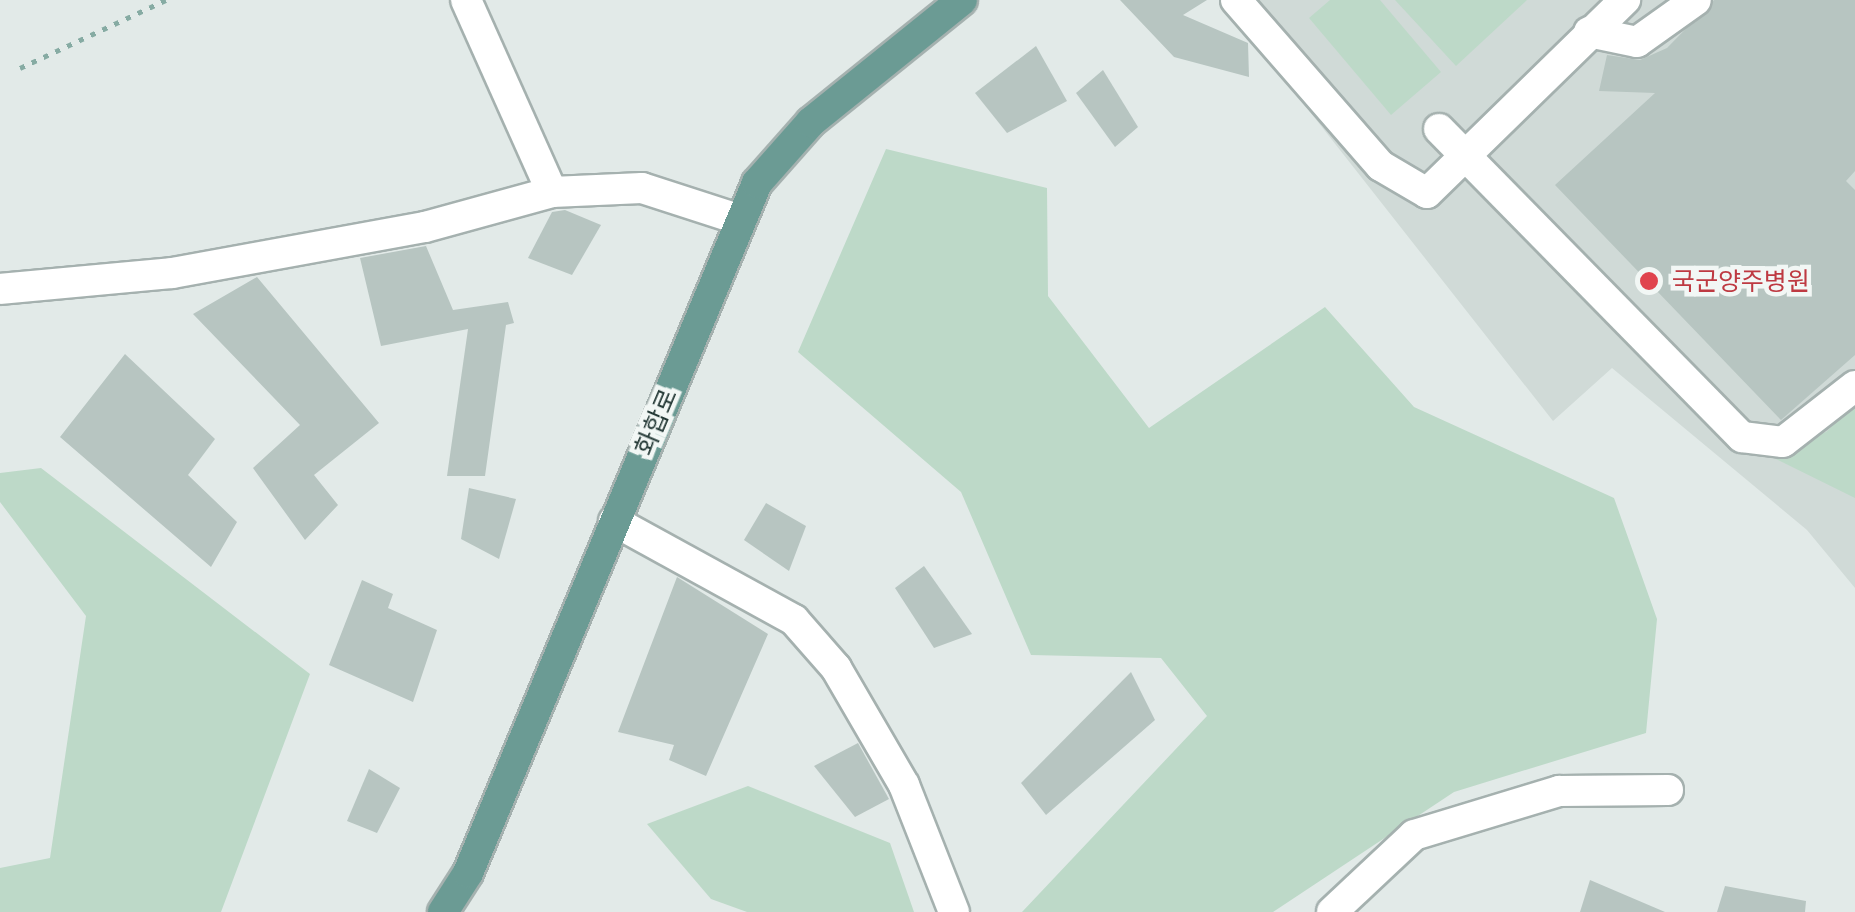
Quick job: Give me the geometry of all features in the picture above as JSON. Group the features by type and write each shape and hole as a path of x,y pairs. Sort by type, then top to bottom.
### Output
{"main road":[{"name":"화합로","path":"443,912 468,873 757,183 812,122 962,0"}],"street":[{"path":"466,0 552,192"},
{"path":"1236,0 1410,191 1436,190 1624,0"},
{"path":"1589,32 1637,42 1696,0"},
{"path":"1439,128 1465,162 1742,437 1783,442 1855,386"},
{"path":"0,288 172,273 425,227 552,192 642,188 742,220"},
{"path":"614,522 804,632 904,785 954,912"},
{"path":"1332,912 1414,835 1559,791 1668,790"}],"path":[{"path":"20,68 166,0"}],"shaded area":[{"name":"국군양주병원","path":"1222,0 1855,0 1855,588 1807,530 1612,368 1553,421"}],"green space":[{"path":"1330,0 1380,0 1441,72 1391,115 1309,18"},
{"path":"1395,0 1527,0 1456,66"},
{"path":"886,149 1047,188 1048,296 1149,428 1325,307 1414,407 1614,498 1657,619 1646,733 1454,792 1273,912 1022,912 1207,716 1161,658 1031,655 961,492 798,352"},
{"path":"1855,404 1855,498 1760,451 1826,432"},
{"path":"41,468 310,674 221,912 0,912 0,868 50,858 86,616 0,502 0,473"},
{"path":"748,786 890,843 914,912 747,912 711,899 647,824"}],"building":[{"path":"1120,0 1207,0 1183,15 1248,43 1249,77 1174,57"},
{"path":"1714,0 1855,0 1855,171 1846,181 1855,190 1855,355 1781,420 1555,185 1655,93 1599,91 1607,55 1640,60 1667,48"},
{"path":"1036,46 1067,101 1007,133 975,93"},
{"path":"1103,70 1138,127 1115,147 1076,93"},
{"path":"565,210 601,225 572,275 528,258 552,212"},
{"path":"426,246 453,310 508,302 514,323 506,325 485,476 447,476 468,329 381,346 360,258"},
{"path":"257,277 379,423 314,475 338,505 305,540 253,468 300,425 193,314"},
{"path":"125,354 215,439 188,475 237,522 211,567 60,437"},
{"path":"469,488 516,499 499,559 461,539"},
{"path":"766,503 806,526 789,571 744,540"},
{"path":"924,566 972,634 934,648 895,588"},
{"path":"677,577 768,634 706,776 669,760 674,745 618,732"},
{"path":"362,580 393,594 388,608 437,630 413,702 329,665"},
{"path":"1131,672 1155,720 1046,815 1021,783"},
{"path":"858,743 889,799 855,817 814,766"},
{"path":"369,769 400,788 377,833 347,821"},
{"path":"1590,880 1665,912 1580,912"},
{"path":"1725,886 1806,901 1805,912 1717,912"}],"place":[{"name":"국군양주병원","path":"1649,281"}]}
